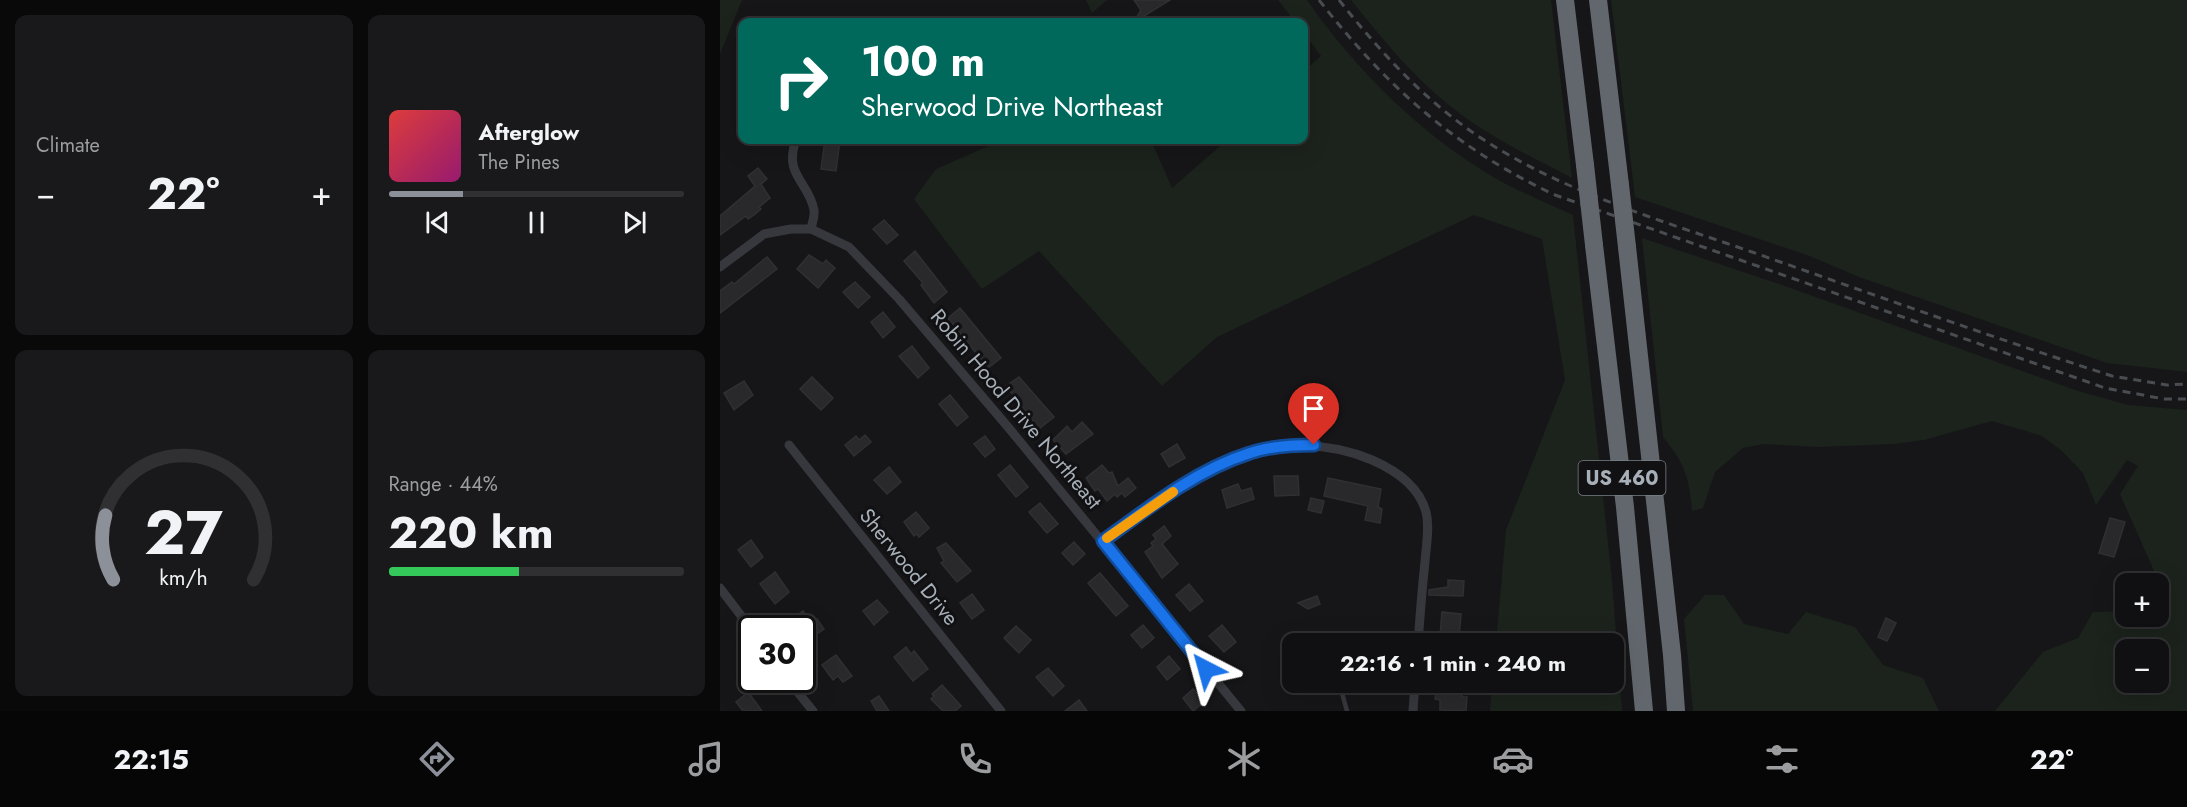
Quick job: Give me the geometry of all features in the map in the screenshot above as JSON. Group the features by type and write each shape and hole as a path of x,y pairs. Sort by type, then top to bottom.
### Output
{"highway":[{"name":"US 460","path":"1565,0 1625,507 1644,711"},
{"name":"US 460","path":"1598,0 1671,643 1676,711"}],"street":[{"path":"795,144 793,161 796,177 814,211 811,229"},
{"name":"Robin Hood Drive Northeast","path":"720,267 764,234 791,229 811,229 836,238 866,262 1103,541 1240,711"},
{"path":"1103,541 1173,491 1250,453 1283,446 1314,445 1351,451 1389,469 1406,480 1421,496 1427,514 1427,538 1419,633"},
{"name":"Sherwood Drive","path":"789,446 1001,711"},
{"path":"720,588 741,615"},
{"path":"798,693 813,711"},
{"path":"1413,711 1414,693"}],"lane":[{"path":"1342,693 1347,711"}],"shaded area":[{"path":"720,0 742,0 720,54"},
{"path":"1086,0 1107,0 1092,13"},
{"path":"1278,0 1307,0 1346,51 1391,99 1415,121 1467,161 1524,193 1573,215 1616,633 1497,633 1506,530 1565,380 1542,239 1474,215 1217,337 1162,386 1039,251 982,289 914,199 936,169 993,144 1153,144 1172,188 1222,144 1308,144 1308,67 1321,56 1308,38 1308,18 1292,18"},
{"path":"1351,0 1551,0 1572,178 1493,135 1449,105 1409,68"},
{"path":"1611,0 2187,0 2187,372 2107,363 1859,277 1807,255 1635,197"},
{"path":"1642,238 1782,285 2078,391 2128,405 2187,410 2187,711 1995,711 2043,652 2078,638 2093,612 2115,611 2115,627 2169,627 2169,573 2155,573 2120,494 2138,466 2127,460 2096,505 2083,473 2062,451 2042,436 1992,421 1924,440 1895,444 1816,447 1764,444 1743,448 1715,472 1703,508 1692,511 1685,471 1663,437"},
{"path":"1705,595 1724,595 1744,624 1788,634 1806,612 1855,627 1883,665 1923,678 1939,711 1693,711 1684,619"},
{"path":"1491,693 1621,693 1622,711 1490,711"}],"building":[{"path":"1134,0 1170,0 1141,18 1136,18 1141,10"},
{"path":"824,144 839,144 836,171 821,169"},
{"path":"758,168 767,179 761,184 770,198 759,207 761,209 754,215 748,219 746,216 720,235 720,216 755,186 748,176"},
{"path":"884,220 898,235 887,244 873,229"},
{"path":"915,251 947,292 934,303 921,285 923,283 904,261"},
{"path":"809,255 823,264 826,260 835,268 818,288 797,269"},
{"path":"767,257 777,269 720,313 720,291 732,282 734,284"},
{"path":"855,282 870,297 858,308 843,292"},
{"path":"960,308 1001,358 988,368 948,318"},
{"path":"883,312 895,327 883,338 871,322"},
{"path":"912,346 929,368 918,378 899,356"},
{"path":"812,377 833,398 821,410 800,389"},
{"path":"1019,377 1054,417 1039,429 1006,386"},
{"path":"744,381 753,395 734,410 724,393"},
{"path":"950,395 968,417 957,426 939,404"},
{"path":"1082,422 1093,434 1066,454 1053,440 1067,426 1072,432"},
{"path":"865,435 871,442 854,456 845,445 856,436 859,440"},
{"path":"985,436 995,449 985,457 974,444"},
{"path":"1177,444 1185,458 1169,467 1161,454"},
{"path":"1010,465 1028,487 1016,497 998,475"},
{"path":"1102,465 1109,473 1112,472 1118,486 1128,478 1136,488 1125,497 1122,493 1117,497 1115,494 1107,501 1098,489 1095,491 1086,478"},
{"path":"889,467 901,482 887,494 874,480"},
{"path":"1274,476 1298,476 1299,495 1275,496"},
{"path":"1328,478 1381,489 1378,507 1382,509 1380,523 1365,520 1368,506 1324,496"},
{"path":"1238,484 1241,491 1251,488 1254,499 1227,508 1222,490"},
{"path":"1311,498 1324,501 1321,513 1308,510"},
{"path":"1040,503 1058,524 1047,533 1029,512"},
{"path":"916,512 929,528 919,537 917,534 914,536 904,522"},
{"path":"2110,518 2125,522 2114,557 2099,553"},
{"path":"1164,526 1171,536 1162,544 1178,564 1162,578 1145,552 1153,546 1151,543 1156,539 1153,535"},
{"path":"751,540 763,557 751,567 738,550"},
{"path":"1074,542 1085,554 1073,565 1062,553"},
{"path":"946,543 971,571 957,582 941,563 944,561 937,548"},
{"path":"775,572 789,592 775,604 760,584"},
{"path":"1100,573 1128,606 1116,616 1088,583"},
{"path":"1448,580 1464,581 1463,596 1429,595 1429,590 1448,587"},
{"path":"1189,584 1203,601 1190,611 1176,595"},
{"path":"972,594 984,610 972,619 960,603"},
{"path":"1317,596 1320,604 1308,609 1298,603"},
{"path":"877,600 888,612 874,625 863,611"},
{"path":"1442,612 1461,614 1459,633 1440,633"},
{"path":"1886,618 1896,623 1887,641 1878,637"},
{"path":"817,619 824,629 816,634 816,620"},
{"path":"1143,625 1154,638 1142,648 1131,635"},
{"path":"1222,625 1236,642 1224,652 1209,636"},
{"path":"1016,626 1031,640 1019,653 1004,638"},
{"path":"906,647 911,654 914,651 928,669 913,681 894,657"},
{"path":"836,655 852,676 843,682 838,676 833,680 822,665"},
{"path":"1169,656 1180,669 1167,680 1157,667"},
{"path":"1048,668 1064,686 1053,696 1036,677"},
{"path":"942,685 961,706 955,711 943,711 931,699 934,696 932,694"},
{"path":"1193,689 1205,701 1193,711 1183,698"},
{"path":"749,693 762,711 743,711 736,702"},
{"path":"1436,693 1462,693 1462,697 1467,697 1466,711 1440,710 1440,700 1435,699"},
{"path":"879,696 889,711 877,711 871,701"},
{"path":"1079,700 1087,711 1065,711"}],"railway":[{"path":"1319,0 1370,61 1397,88 1454,136 1519,177 1555,195 2105,388 2164,399 2187,399"},
{"path":"1339,0 1371,39 1441,108 1481,138 1545,174 1647,216 2112,376 2167,385 2187,384"}],"slow traffic":[{"path":"1107,538 1173,492"}],"route":[{"path":"1206,669 1103,541 1173,491 1210,471 1250,453 1283,446 1314,445"}]}
